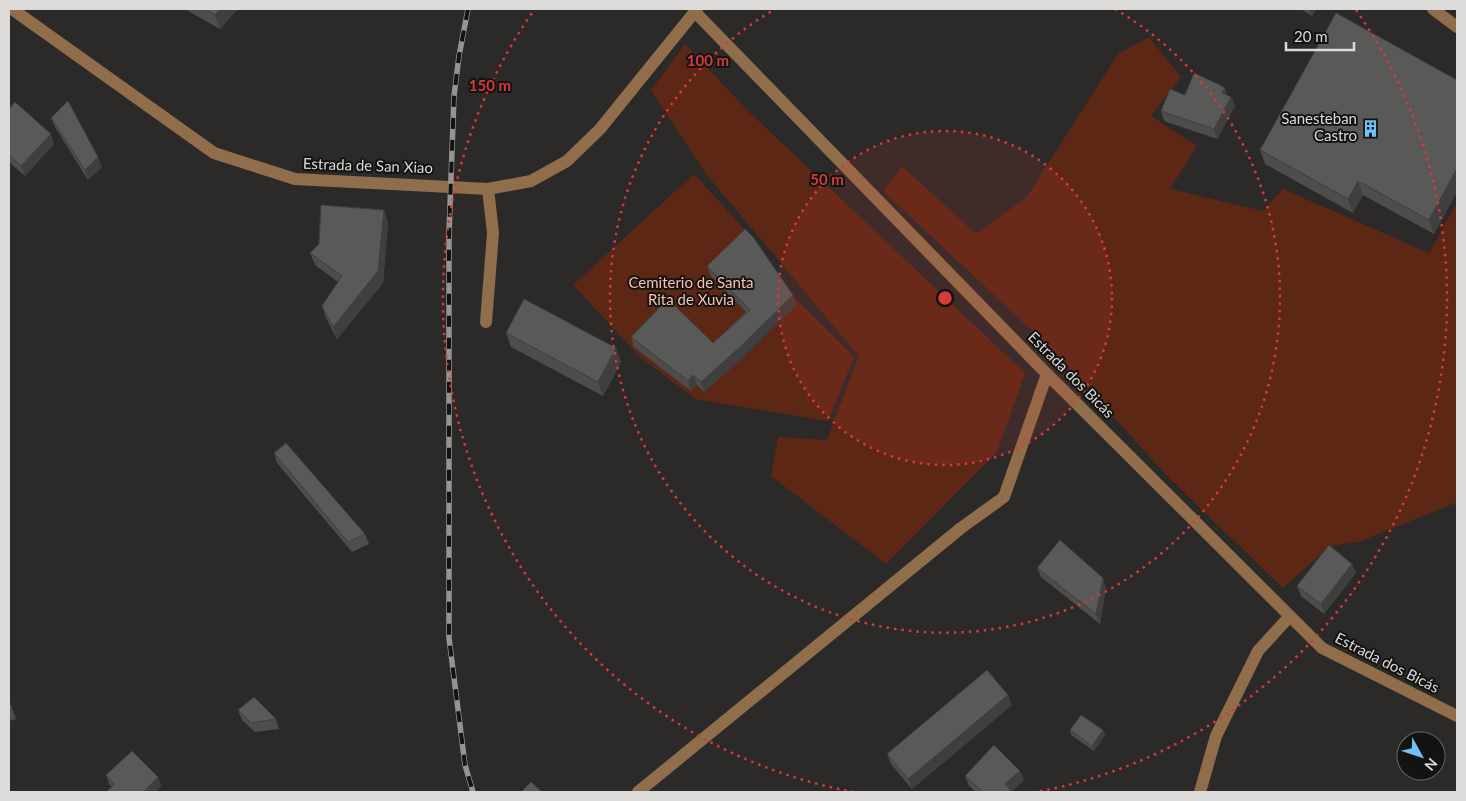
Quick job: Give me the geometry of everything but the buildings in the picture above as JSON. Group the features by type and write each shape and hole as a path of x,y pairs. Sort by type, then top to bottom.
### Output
{"street":[{"name":"Estrada de San Xiao","path":"12,9 214,153 295,179 488,189 531,181 567,161 600,129 696,10"},
{"path":"1433,9 1457,27"},
{"name":"Estrada dos Bicás","path":"696,10 1047,374 1322,648 1457,716"},
{"path":"486,322 493,233 488,189"},
{"path":"638,792 961,528 1004,497 1047,374"},
{"path":"1200,792 1216,736 1258,651 1290,616"}],"green space":[{"path":"1149,37 1181,77 1151,116 1197,146 1170,189 1263,211 1283,189 1429,253 1457,203 1457,510 1455,503 1358,542 1330,546 1283,588 1169,478 1054,351 883,191 902,166 976,234 1026,198 1118,54"},
{"path":"685,44 747,110 1025,373 997,452 886,564 771,476 778,437 827,440 859,356 706,174 651,90"},
{"name":"Cemiterio de Santa Rita de Xuvia","path":"694,174 760,246 794,297 854,357 828,421 695,399 638,355 573,285"}],"railway":[{"path":"468,9 454,96 449,233 449,638 465,765 473,792"}],"place":[{"name":"Sanesteban Castro","path":"1371,128"}]}
